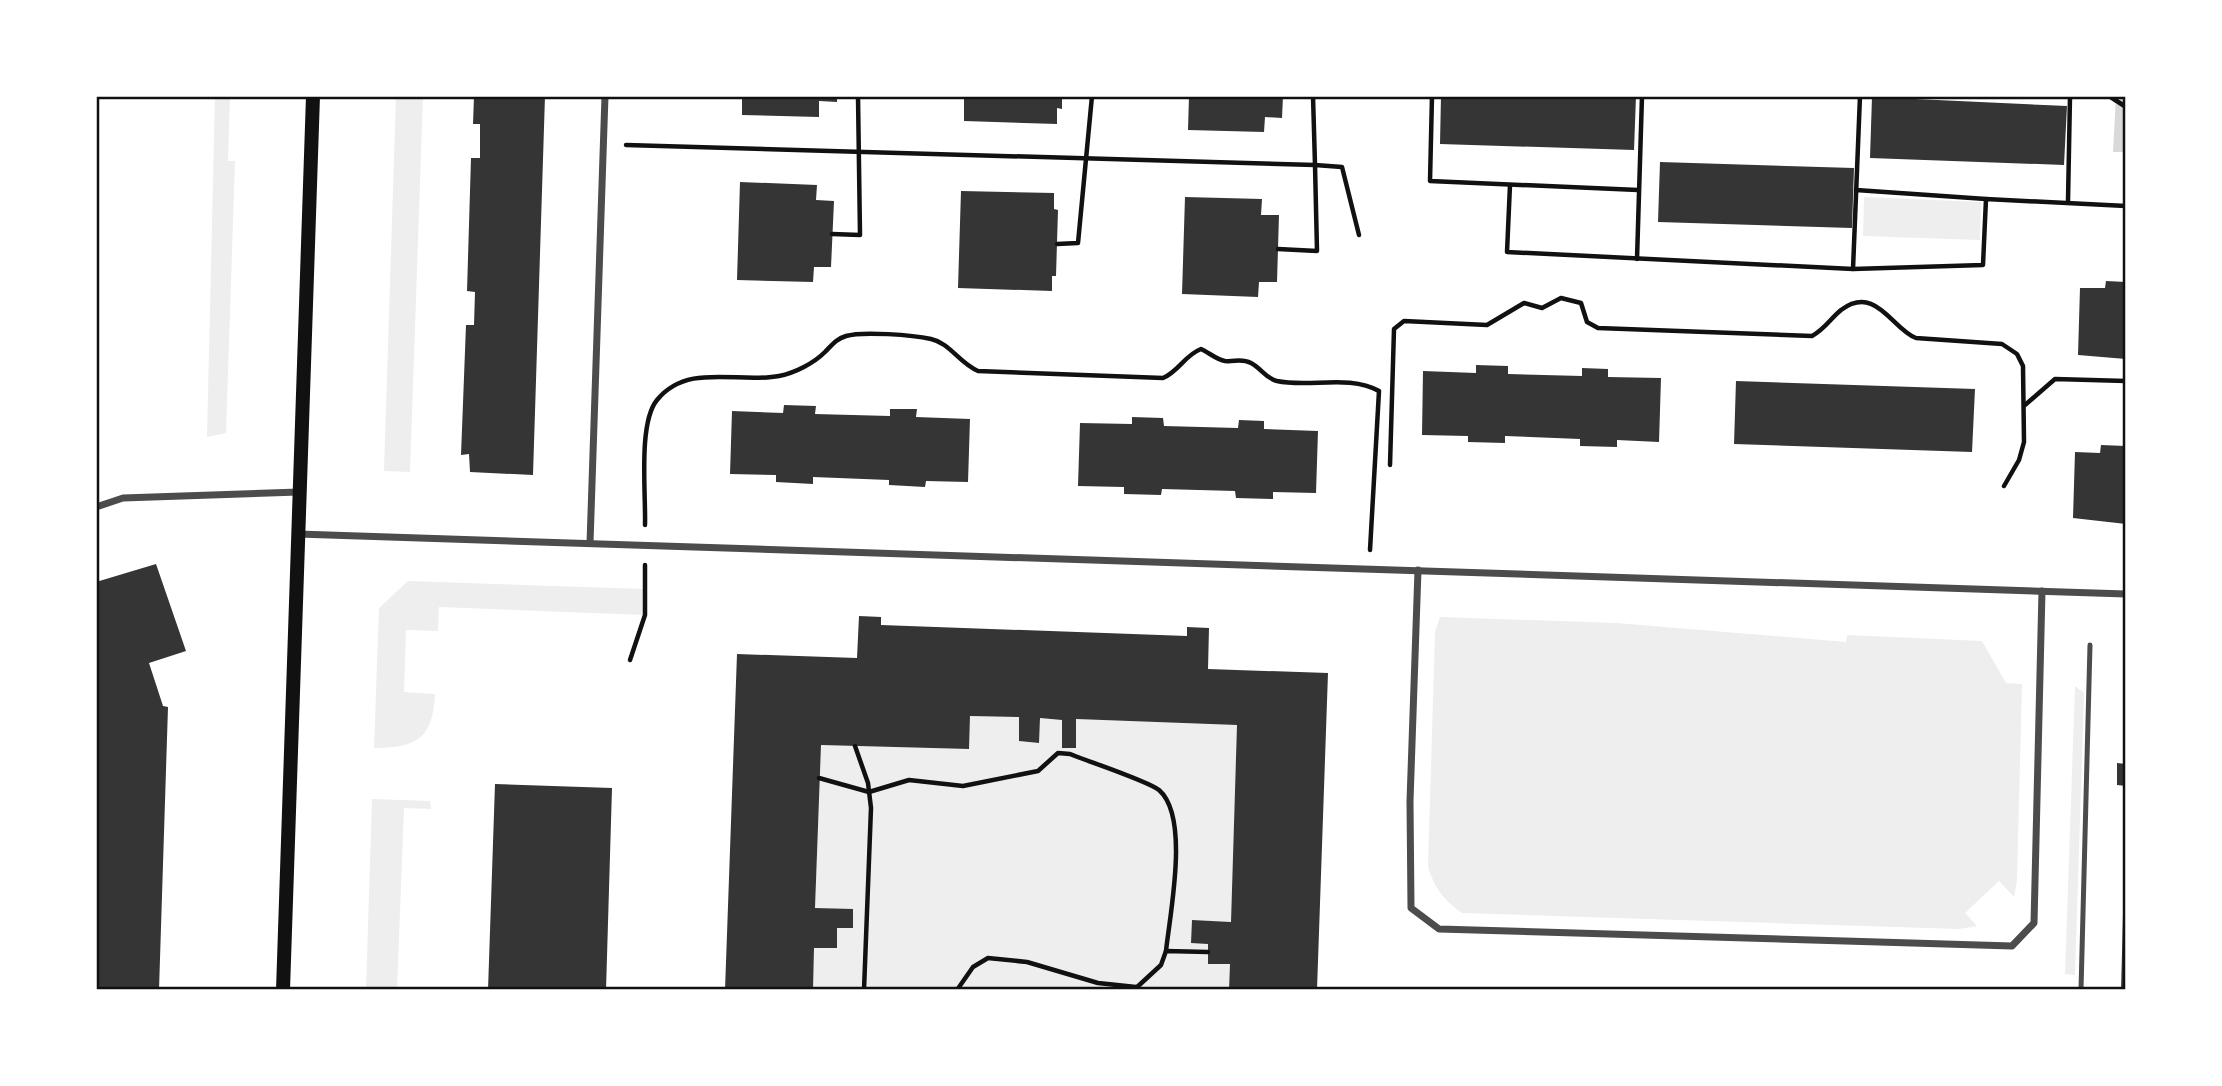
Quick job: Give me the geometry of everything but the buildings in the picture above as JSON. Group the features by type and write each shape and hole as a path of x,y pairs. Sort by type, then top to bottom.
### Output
{"main road":[{"path":"283,990 313,96"}],"street":[{"path":"590,542 605,96"},
{"path":"96,507 123,498 300,492"},
{"path":"298,534 2126,594"},
{"path":"1418,570 1410,801 1411,908 1439,929 1453,930 2012,946 2034,923 2042,592"}],"lane":[{"path":"2081,990 2090,645"}],"path":[{"path":"832,234 860,235 858,96"},
{"path":"1057,244 1078,243 1092,96"},
{"path":"1278,249 1317,251 1313,96"},
{"path":"1432,96 1430,181 1638,190"},
{"path":"1636,259 1643,96"},
{"path":"1853,269 1860,96"},
{"path":"2068,201 2070,96"},
{"path":"2109,96 2123,106 2126,115"},
{"path":"604,144 1342,167 1359,235"},
{"path":"1510,185 1507,252 1853,269 1983,265 1986,199"},
{"path":"1856,190 2126,206"},
{"path":"1390,465 1394,329 1404,321 1487,325 1524,303 1542,308 1561,298 1581,303 1587,322 1598,328 1812,336 1824,330 1842,310 1863,303 1876,305 1906,334 1916,338 2002,344 2017,354 2023,366 2024,442 2019,460 2004,486"},
{"path":"630,660 645,615 647,434 650,413 662,395 705,375 779,376 814,362 834,341 857,335 931,339 946,345 956,359 978,371 1163,378 1173,374 1191,352 1201,349 1226,361 1241,359 1254,364 1267,377 1279,381 1332,382 1372,387 1379,391 1369,568"},
{"path":"2024,406 2055,379 2126,381"},
{"path":"855,746 869,792 872,840 864,990"},
{"path":"819,778 869,792 909,780 963,786 1038,771 1058,753 1070,754 1159,789 1171,807 1176,828 1166,951 1161,965 1135,988 1098,982 1027,962 988,958 972,967 957,990"},
{"path":"1166,951 1208,952"}],"shaded area":[{"path":"215,96 230,96 228,161 235,161 226,433 207,437"},
{"path":"396,96 423,96 410,472 384,471"},
{"path":"2116,96 2126,96 2126,152 2113,152"},
{"path":"1864,197 1981,202 1980,240 1863,236"},
{"path":"408,581 645,589 645,615 439,607 438,631 406,630 404,692 435,694 431,721 420,738 411,743 374,748 379,608"},
{"path":"1440,617 1617,623 1846,642 1847,635 1982,641 2006,683 2022,684 2017,880 2014,897 1999,881 1965,913 1977,926 1959,929 1462,913 1441,893 1428,867 1435,632"},
{"path":"2075,686 2084,693 2075,975 2065,974"},
{"path":"970,716 1019,717 1019,741 1038,743 1040,718 1062,720 1062,748 1076,748 1076,719 1237,725 1231,922 1193,920 1208,944 1208,964 1230,964 1229,990 813,990 814,948 836,948 837,928 853,928 853,910 815,908 821,745 969,749"},
{"path":"372,799 430,801 431,809 404,808 397,990 366,990"}]}
